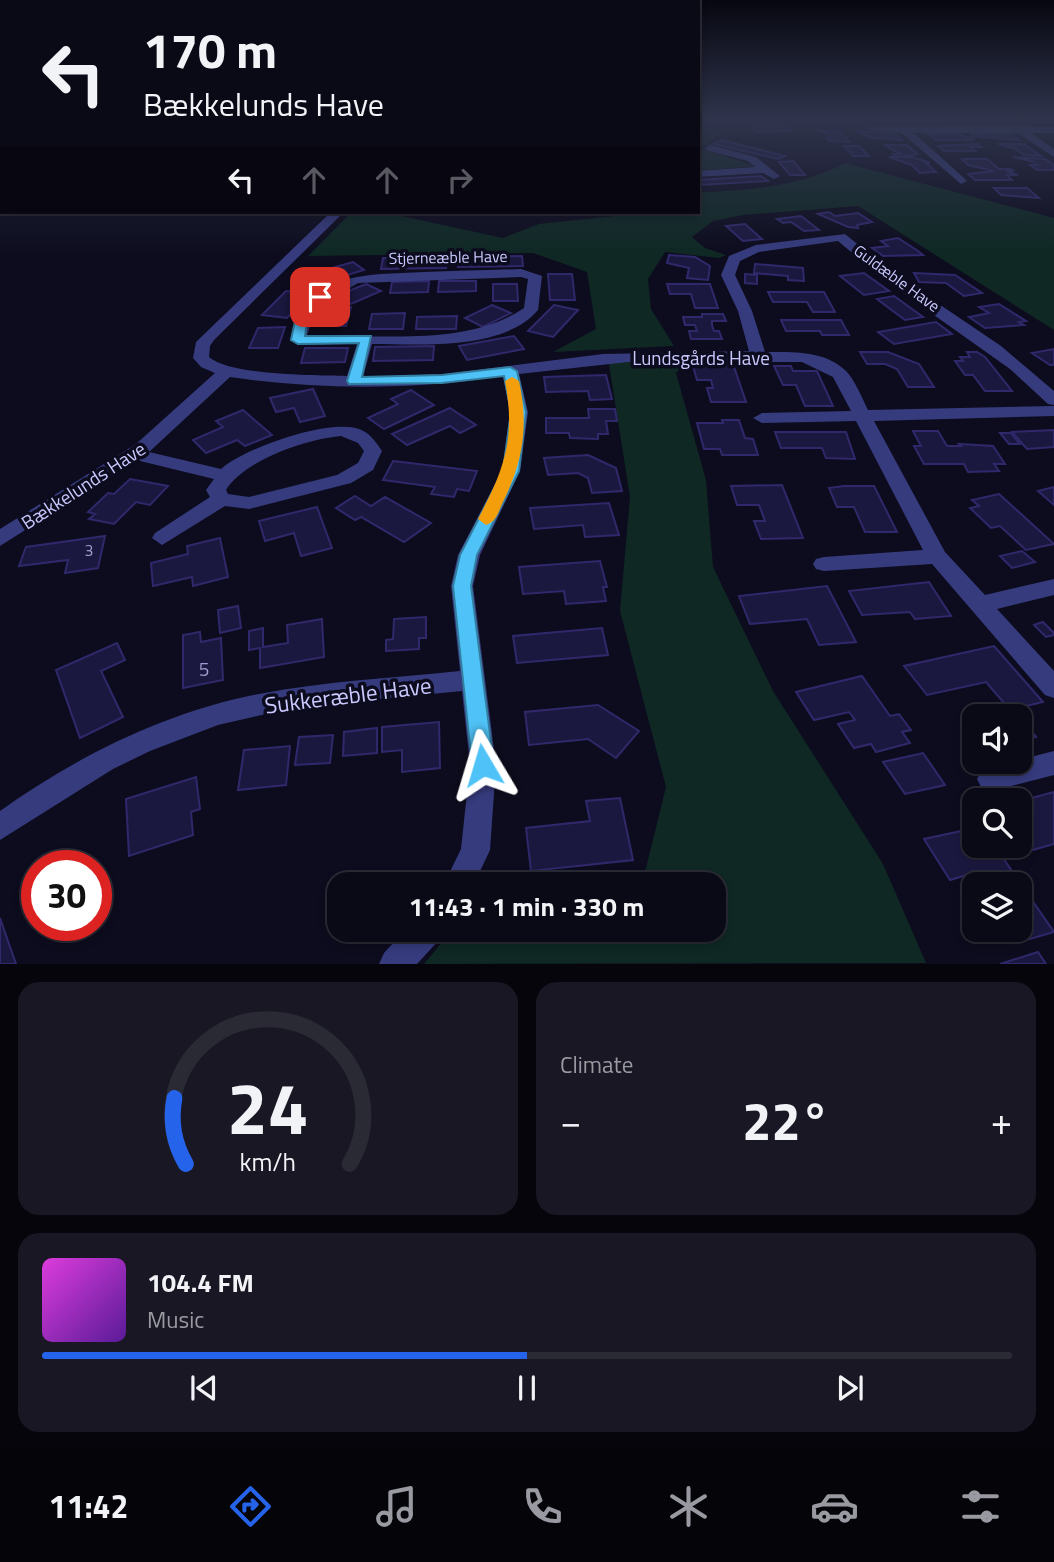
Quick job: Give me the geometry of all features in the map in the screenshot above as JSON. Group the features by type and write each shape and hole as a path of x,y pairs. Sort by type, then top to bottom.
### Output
{"street":[{"path":"700,174 770,173 758,164"},
{"path":"942,164 961,181"},
{"path":"336,214 202,345 201,358 208,366 227,372 354,381 442,379 510,371 519,412 511,471 469,555 462,586 483,765 475,850 465,872"},
{"name":"Guldæble Have","path":"758,356 745,311 728,275 734,259 756,249 841,237 891,278 987,341 1029,373 1054,400"},
{"name":"Stjerneæble Have","path":"521,273 535,276 531,310 503,328 451,337 366,339 298,340 301,321 320,297 335,286 356,279 521,273"},
{"path":"354,381 366,339"},
{"name":"Lundsgårds Have","path":"510,371 599,359 660,355 804,357 824,363 840,374 937,556 1054,688"},
{"name":"Bækkelunds Have","path":"0,539 135,454 227,372"},
{"path":"762,418 1054,411"},
{"path":"162,538 221,499 249,503 344,479 366,466 373,451 365,438 355,434 339,431 313,434 239,464 225,476 216,490 221,499"},
{"path":"135,454 225,476"},
{"path":"824,564 937,556"},
{"path":"978,605 1054,587"},
{"name":"Sukkeræble Have","path":"0,827 103,760 163,734 228,713 294,698 472,680"},
{"path":"991,779 1054,762"},
{"path":"395,964 416,942"}],"green space":[{"path":"700,164 755,166 700,171"},
{"path":"849,164 1054,218 1054,330 858,206 743,215 713,221 692,237 705,248 726,255 719,258 665,252 648,279 651,309 674,346 553,352 596,329 587,272 533,253 308,256 350,214 392,214 503,238 539,224 614,216 613,214 700,214 700,192 774,186"},
{"path":"691,356 676,373 706,480 713,567 773,691 883,864 926,963 424,964 442,942 726,942 726,872 645,872 666,787 620,611 630,497 608,358"}],"building":[{"path":"781,164 796,164 805,175 790,175"},
{"path":"909,164 927,164 936,172 920,173"},
{"path":"993,164 999,169 1010,169 1014,171 1006,171 1018,175 1007,175 1012,180 975,180 968,174 994,171 968,165"},
{"path":"1052,164 1054,170 1037,170 1030,165"},
{"path":"761,176 768,181 700,185 700,180"},
{"path":"994,188 1027,188 1039,198 1001,195"},
{"path":"829,212 835,216 858,213 872,222 857,225 858,228 848,227 818,214"},
{"path":"801,216 819,230 804,231 791,222 783,223 777,219"},
{"path":"745,224 762,239 743,241 726,226"},
{"path":"898,238 923,255 883,256 872,248 888,246 881,241"},
{"path":"669,255 695,257 710,266 708,280 687,278 689,268 667,263"},
{"path":"522,256 523,266 458,267 458,257"},
{"path":"447,257 446,268 381,269 383,258"},
{"path":"353,262 364,270 318,284 307,275"},
{"path":"755,264 803,268 804,281 788,280 788,276 754,273"},
{"path":"864,273 889,291 864,295 840,276"},
{"path":"914,273 955,275 982,293 964,296 946,283 919,282"},
{"path":"548,274 572,274 575,300 550,300"},
{"path":"745,274 757,275 757,284 745,283"},
{"path":"429,281 428,292 390,293 392,282"},
{"path":"439,281 476,281 476,291 438,292"},
{"path":"366,284 381,291 351,304 336,296"},
{"path":"493,284 517,284 518,301 493,301"},
{"path":"667,284 710,284 718,308 695,308 691,294 670,294"},
{"path":"286,291 310,293 287,318 262,315"},
{"path":"768,292 824,292 835,312 813,312 807,302 773,302"},
{"path":"894,296 923,317 905,320 877,299"},
{"path":"999,304 1026,321 1019,322 1024,325 985,328 969,317 989,313 979,307"},
{"path":"492,305 511,313 483,327 465,318"},
{"path":"554,305 578,310 553,337 528,331"},
{"path":"351,307 346,326 320,326 326,308"},
{"path":"405,313 403,329 369,329 372,314"},
{"path":"702,314 723,314 726,321 712,321 714,331 719,331 722,339 691,339 689,331 697,331 695,325 685,325 683,317 702,317"},
{"path":"457,316 456,329 416,329 417,317"},
{"path":"781,320 841,320 849,335 822,335 820,331 786,331"},
{"path":"936,322 952,334 894,344 878,332"},
{"path":"285,327 278,348 249,348 258,328"},
{"path":"514,336 524,349 467,360 459,346"},
{"path":"434,346 433,360 373,361 375,347"},
{"path":"305,348 348,348 345,362 301,363"},
{"path":"1054,349 1054,365 1032,353"},
{"path":"860,352 888,352 919,364 934,387 908,387 897,369 885,364 867,364"},
{"path":"967,352 977,352 985,357 1012,391 985,391 973,375 965,375 955,361 963,361 960,357 970,357"},
{"path":"733,364 746,402 711,402 707,388 713,388 711,380 697,380 693,366"},
{"path":"774,366 791,366 793,371 817,371 833,406 805,406 796,385 783,385"},
{"path":"606,375 612,399 590,400 588,391 546,392 544,377"},
{"path":"313,389 325,416 300,422 294,408 276,412 270,398"},
{"path":"411,390 434,405 384,429 368,418 398,404 391,399"},
{"path":"450,408 476,425 460,433 450,426 407,445 392,434"},
{"path":"588,409 615,409 617,421 606,421 608,434 598,434 598,439 570,438 569,433 546,433 546,418 589,418"},
{"path":"243,410 272,435 245,446 237,440 206,453 193,440 223,427 216,421"},
{"path":"722,420 739,420 745,438 753,439 758,455 722,455 720,449 704,449 697,423 723,423"},
{"path":"1054,430 1054,447 1027,449 1012,432"},
{"path":"913,431 938,431 947,446 993,446 1005,464 994,464 999,471 968,472 964,464 924,464 914,446 921,446"},
{"path":"775,432 846,432 855,459 826,458 822,448 781,448"},
{"path":"1000,433 1011,433 1020,444 1009,444"},
{"path":"588,455 616,468 622,491 592,493 588,478 578,473 548,475 544,458"},
{"path":"393,461 477,471 469,491 457,489 454,497 431,494 435,487 383,480"},
{"path":"130,479 168,486 150,505 136,502 114,524 89,519 95,514 88,512 108,493 114,494"},
{"path":"782,485 803,538 761,539 754,521 765,521 759,505 737,505 731,486"},
{"path":"874,486 897,532 865,532 854,507 837,507 829,488"},
{"path":"1054,487 1054,505 1038,491"},
{"path":"999,494 1054,544 1026,550 1000,526 991,528 970,508 979,506 972,500"},
{"path":"355,496 371,506 385,497 431,523 404,542 361,517 355,520 336,508"},
{"path":"609,503 619,535 585,537 583,525 534,529 530,508"},
{"path":"317,507 332,548 301,556 294,533 265,541 259,521"},
{"path":"105,536 98,568 65,573 68,560 19,566 26,547"},
{"path":"220,538 228,577 193,586 192,577 153,586 151,563 188,554 187,546"},
{"path":"1022,551 1035,562 1012,568 1000,556"},
{"path":"600,561 607,587 603,587 606,601 566,604 564,591 523,594 519,567"},
{"path":"929,582 951,616 915,619 910,612 862,615 849,591"},
{"path":"827,586 856,642 819,645 807,619 750,624 739,596"},
{"path":"238,606 241,628 220,633 218,610"},
{"path":"426,617 426,638 419,638 419,649 386,651 386,640 393,639 394,619"},
{"path":"322,619 324,657 260,668 260,648 249,650 249,631 263,628 263,647 288,643 287,625"},
{"path":"1043,622 1054,635 1046,637 1034,625"},
{"path":"602,628 608,655 517,663 513,636"},
{"path":"200,632 201,642 221,638 223,680 183,688 183,635"},
{"path":"117,643 125,660 101,671 123,717 80,738 56,670"},
{"path":"994,646 1043,702 1005,704 986,682 927,695 904,666"},
{"path":"862,676 890,716 899,714 911,730 902,732 910,743 876,752 871,744 854,748 838,724 855,720 849,712 814,720 796,692"},
{"path":"598,705 639,731 616,758 588,739 529,745 525,712"},
{"path":"439,722 440,768 402,772 402,750 382,752 382,727"},
{"path":"377,728 377,753 343,756 344,732"},
{"path":"333,735 330,763 295,765 299,737"},
{"path":"290,746 286,785 238,790 244,750"},
{"path":"923,753 945,785 905,794 883,762"},
{"path":"196,777 200,809 191,812 193,835 129,856 126,799"},
{"path":"1054,792 1054,844 1032,850 1032,798"},
{"path":"620,798 633,860 531,871 526,828 590,821 586,801"},
{"path":"962,831 962,858 1003,858 1013,872 962,872 962,876 950,880 924,839"},
{"path":"1032,900 1054,932 1032,938"},
{"path":"0,918 16,964 0,964"},
{"path":"1038,952 1046,964 1000,964"}],"slow traffic":[{"path":"486,519 511,471 519,412 512,381"}],"route":[{"path":"320,297 301,321 298,340 366,339 354,381 442,379 510,371 519,412 511,471 469,555 462,586 483,765"}]}
